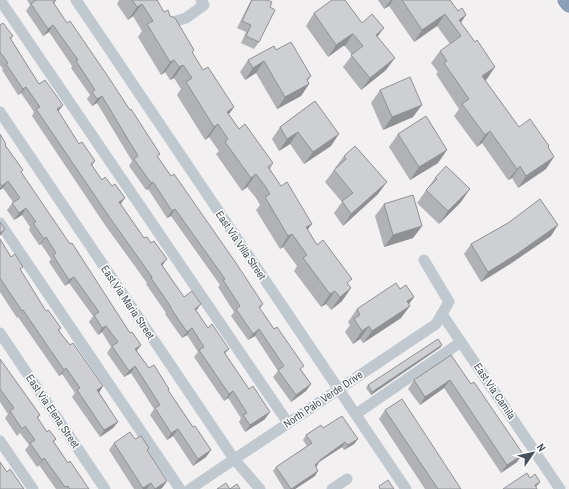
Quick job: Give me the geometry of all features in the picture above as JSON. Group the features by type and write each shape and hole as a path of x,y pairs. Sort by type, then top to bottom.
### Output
{"highway":[{"path":"566,0 569,4"}],"street":[{"path":"0,0 288,423"},
{"name":"East Via Villa Street","path":"76,0 406,489"},
{"path":"166,24 186,18 202,2"},
{"name":"East Via Maria Street","path":"0,112 234,459 260,489"},
{"path":"0,223 180,489"},
{"name":"North Palo Verde Drive","path":"190,489 436,324 449,302 424,260"},
{"name":"East Via Camila","path":"442,314 560,489"},
{"name":"East Via Elena Street","path":"0,333 105,489"},
{"path":"356,414 461,342"},
{"path":"0,441 33,489"},
{"path":"332,489 347,479"}],"building":[{"path":"36,0 56,0 53,2 67,23 70,21 130,110 131,109 160,154 157,156 171,176 174,174 236,263 263,304 259,307 274,329 277,327 304,366 300,369 311,384 296,395 278,370 284,366 259,329 253,334 236,309 240,306 223,280 225,279 175,209 172,211 153,182 151,183 134,159 138,156 102,96 97,99 92,92 95,90 76,61 78,60 53,25 48,29 31,4"},
{"path":"132,0 157,0 164,12 168,10 170,16 175,18 194,50 192,52 203,70 208,67 234,107 227,112 239,129 245,124 273,163 268,167 281,186 287,182 312,224 306,227 317,245 323,240 352,279 347,283 351,288 340,297 335,291 330,294 303,258 307,255 292,234 288,236 265,197 270,194 265,186 256,174 251,178 225,142 228,139 218,124 214,127 186,82 192,78 183,65 179,67 174,60 170,62 147,24 153,21 142,4 137,7"},
{"path":"252,0 267,0 272,2 270,7 275,10 259,42 246,36 251,25 242,21"},
{"path":"332,0 345,0 362,23 372,14 384,28 376,35 395,58 370,78 351,55 363,46 353,34 336,45 314,13"},
{"path":"402,0 450,0 458,11 462,8 466,15 459,20 475,42 477,40 495,67 482,76 519,127 530,119 549,146 548,147 554,157 526,176 520,166 517,169 490,131 485,135 462,104 469,99 444,63 447,61 440,51 461,36 445,14 422,30"},
{"path":"3,23 13,36 10,38 39,84 45,80 63,105 57,109 79,144 82,142 95,161 91,164 102,180 105,177 112,186 115,184 125,198 119,202 144,238 147,237 151,243 154,241 167,259 161,264 184,297 192,291 201,304 195,309 208,328 212,324 229,349 224,352 249,389 253,386 270,412 250,425 243,415 247,413 233,391 229,394 199,350 204,347 192,328 187,332 151,278 152,277 36,109 40,107 26,87 23,89 6,64 8,63 0,52 0,25"},
{"path":"291,42 311,76 307,79 309,84 285,97 264,61 253,68 248,60 274,46 276,50"},
{"path":"410,77 422,105 392,117 380,90"},
{"path":"315,101 339,134 313,152 298,132 287,139 280,127"},
{"path":"426,116 447,150 419,167 398,134"},
{"path":"0,134 6,144 5,145 23,170 21,172 70,244 72,243 130,333 132,332 141,345 135,349 149,368 154,365 169,389 168,390 193,427 195,426 211,450 198,459 178,429 171,433 155,408 160,405 135,366 129,371 112,346 118,342 106,326 102,328 94,315 99,312 74,277 69,280 53,255 56,253 46,237 44,239 33,223 36,222 26,208 19,213 12,203 20,198 8,181 2,186 0,183"},
{"path":"355,146 387,182 351,214 342,201 353,193 334,170 346,159 344,156"},
{"path":"446,166 470,189 448,211 426,190 437,179 435,178"},
{"path":"413,195 422,226 393,235 384,204"},
{"path":"540,199 558,225 517,254 488,272 471,244 508,223"},
{"path":"0,222 5,229 0,233"},
{"path":"0,239 11,257 15,254 23,267 20,269 46,311 48,310 61,328 58,330 70,345 73,343 103,386 97,390 118,422 104,430 77,390 80,388 66,368 64,370 0,278"},
{"path":"396,283 400,289 406,285 414,297 407,301 410,306 372,331 369,326 362,331 354,319 360,315 357,309"},
{"path":"438,339 442,345 372,392 368,385"},
{"path":"451,355 471,384 474,382 523,454 507,465 450,380 425,397 414,380"},
{"path":"0,359 40,415 37,417 47,432 49,430 56,439 53,441 68,463 70,461 89,489 70,489 68,486 65,487 44,458 42,460 30,443 35,440 25,426 22,429 10,411 14,408 0,389"},
{"path":"402,399 461,489 438,489 385,410"},
{"path":"342,416 358,439 348,445 345,442 320,460 315,465 318,471 291,489 276,467 312,443 306,435 321,425 323,428"},
{"path":"130,432 135,439 141,436 149,448 147,450 167,481 155,489 151,483 143,488 114,443"},
{"path":"0,462 7,472 10,469 24,489 0,489"},
{"path":"527,473 530,478 535,474 540,482 535,485 537,489 503,489"},
{"path":"388,480 394,489 380,489 379,486"},
{"path":"226,483 230,489 217,489"},
{"path":"237,484 240,489 230,489"}]}
